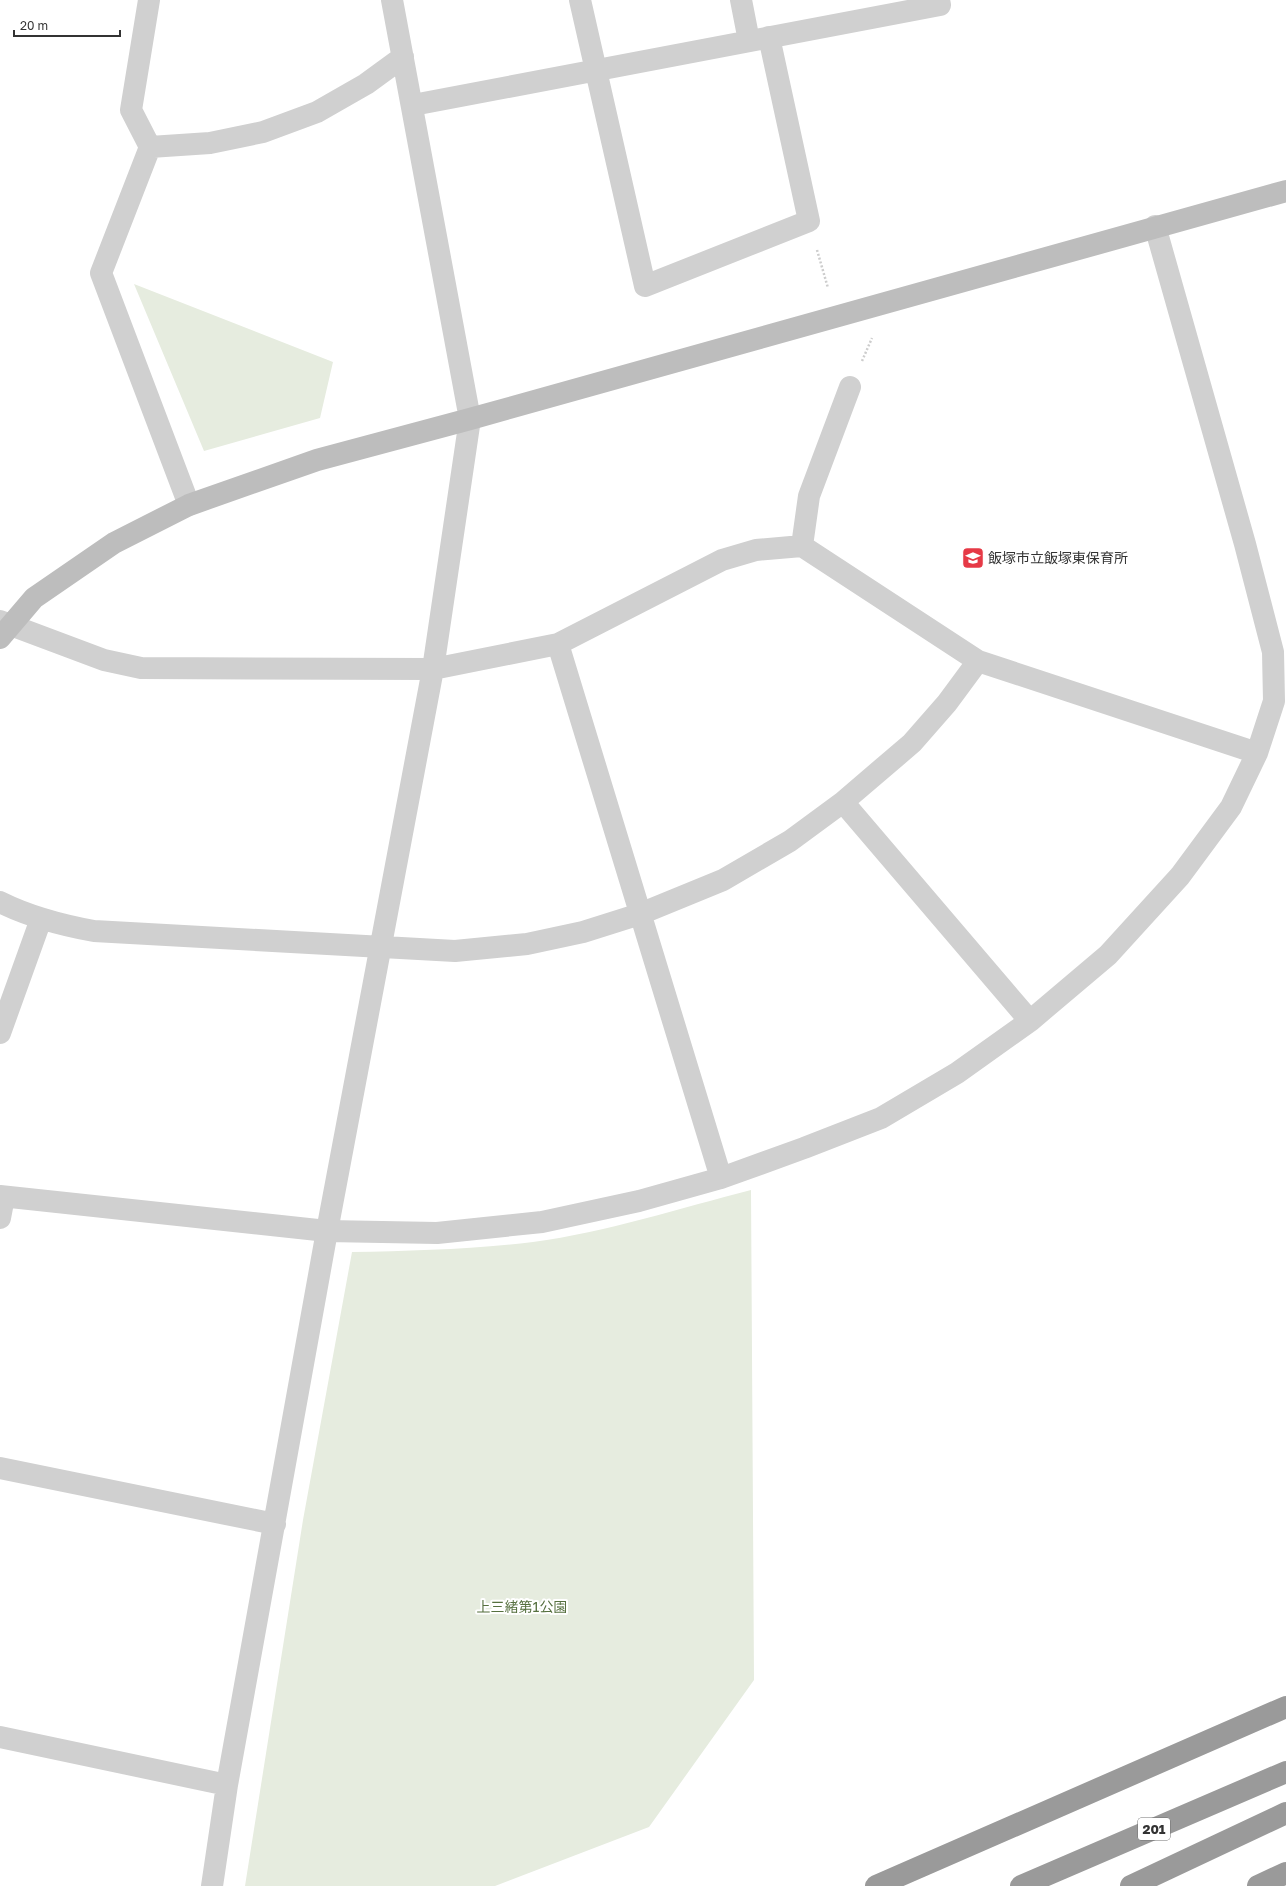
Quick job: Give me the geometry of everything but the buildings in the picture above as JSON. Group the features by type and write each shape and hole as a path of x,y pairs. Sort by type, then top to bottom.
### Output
{"highway":[{"path":"876,1886 1286,1707"},
{"name":"201","path":"1021,1886 1286,1772"},
{"path":"1131,1886 1286,1814"},
{"path":"1258,1886 1286,1873"}],"street":[{"path":"149,0 131,110 150,147 102,273 189,505"},
{"path":"212,1886 227,1785 327,1231 433,669 470,419 413,105 392,0"},
{"path":"580,0 645,286 809,221 759,39 741,0"},
{"path":"413,105 940,5 939,0"},
{"path":"150,147 210,143 263,132 317,112 366,84 403,57"},
{"path":"1257,754 978,661 802,546 756,550 722,560 558,644 433,669 140,668 104,660 4,628 34,598 114,543 189,505 318,460 470,419 1155,226 1286,191"},
{"path":"1,1204 327,1231 437,1233 542,1222 639,1202 721,1178 804,1148 880,1118 957,1073 1030,1021 1108,955 1180,876 1231,807 1257,754 1274,701 1273,652 1245,544 1155,226"},
{"path":"802,546 809,496 850,387"},
{"path":"558,644 721,1178"},
{"path":"0,902 19,912 41,919 94,931 381,948 455,951 527,944 583,932 640,914 723,880 790,841 843,802 912,743 947,703 978,661"},
{"path":"843,802 1030,1021"},
{"path":"0,1034 41,919"},
{"path":"0,1468 274,1524"},
{"path":"0,1737 227,1785"}],"path":[{"path":"809,221 836,316"},
{"path":"850,387 887,302"}],"green space":[{"path":"134,284 333,362 320,418 204,451"},
{"name":"上三緒第1公園","path":"751,1190 754,1680 649,1827 495,1886 245,1886 303,1520 352,1252 488,1246 561,1238 616,1226"}],"place":[{"name":"飯塚市立飯塚東保育所","path":"973,558"}]}
